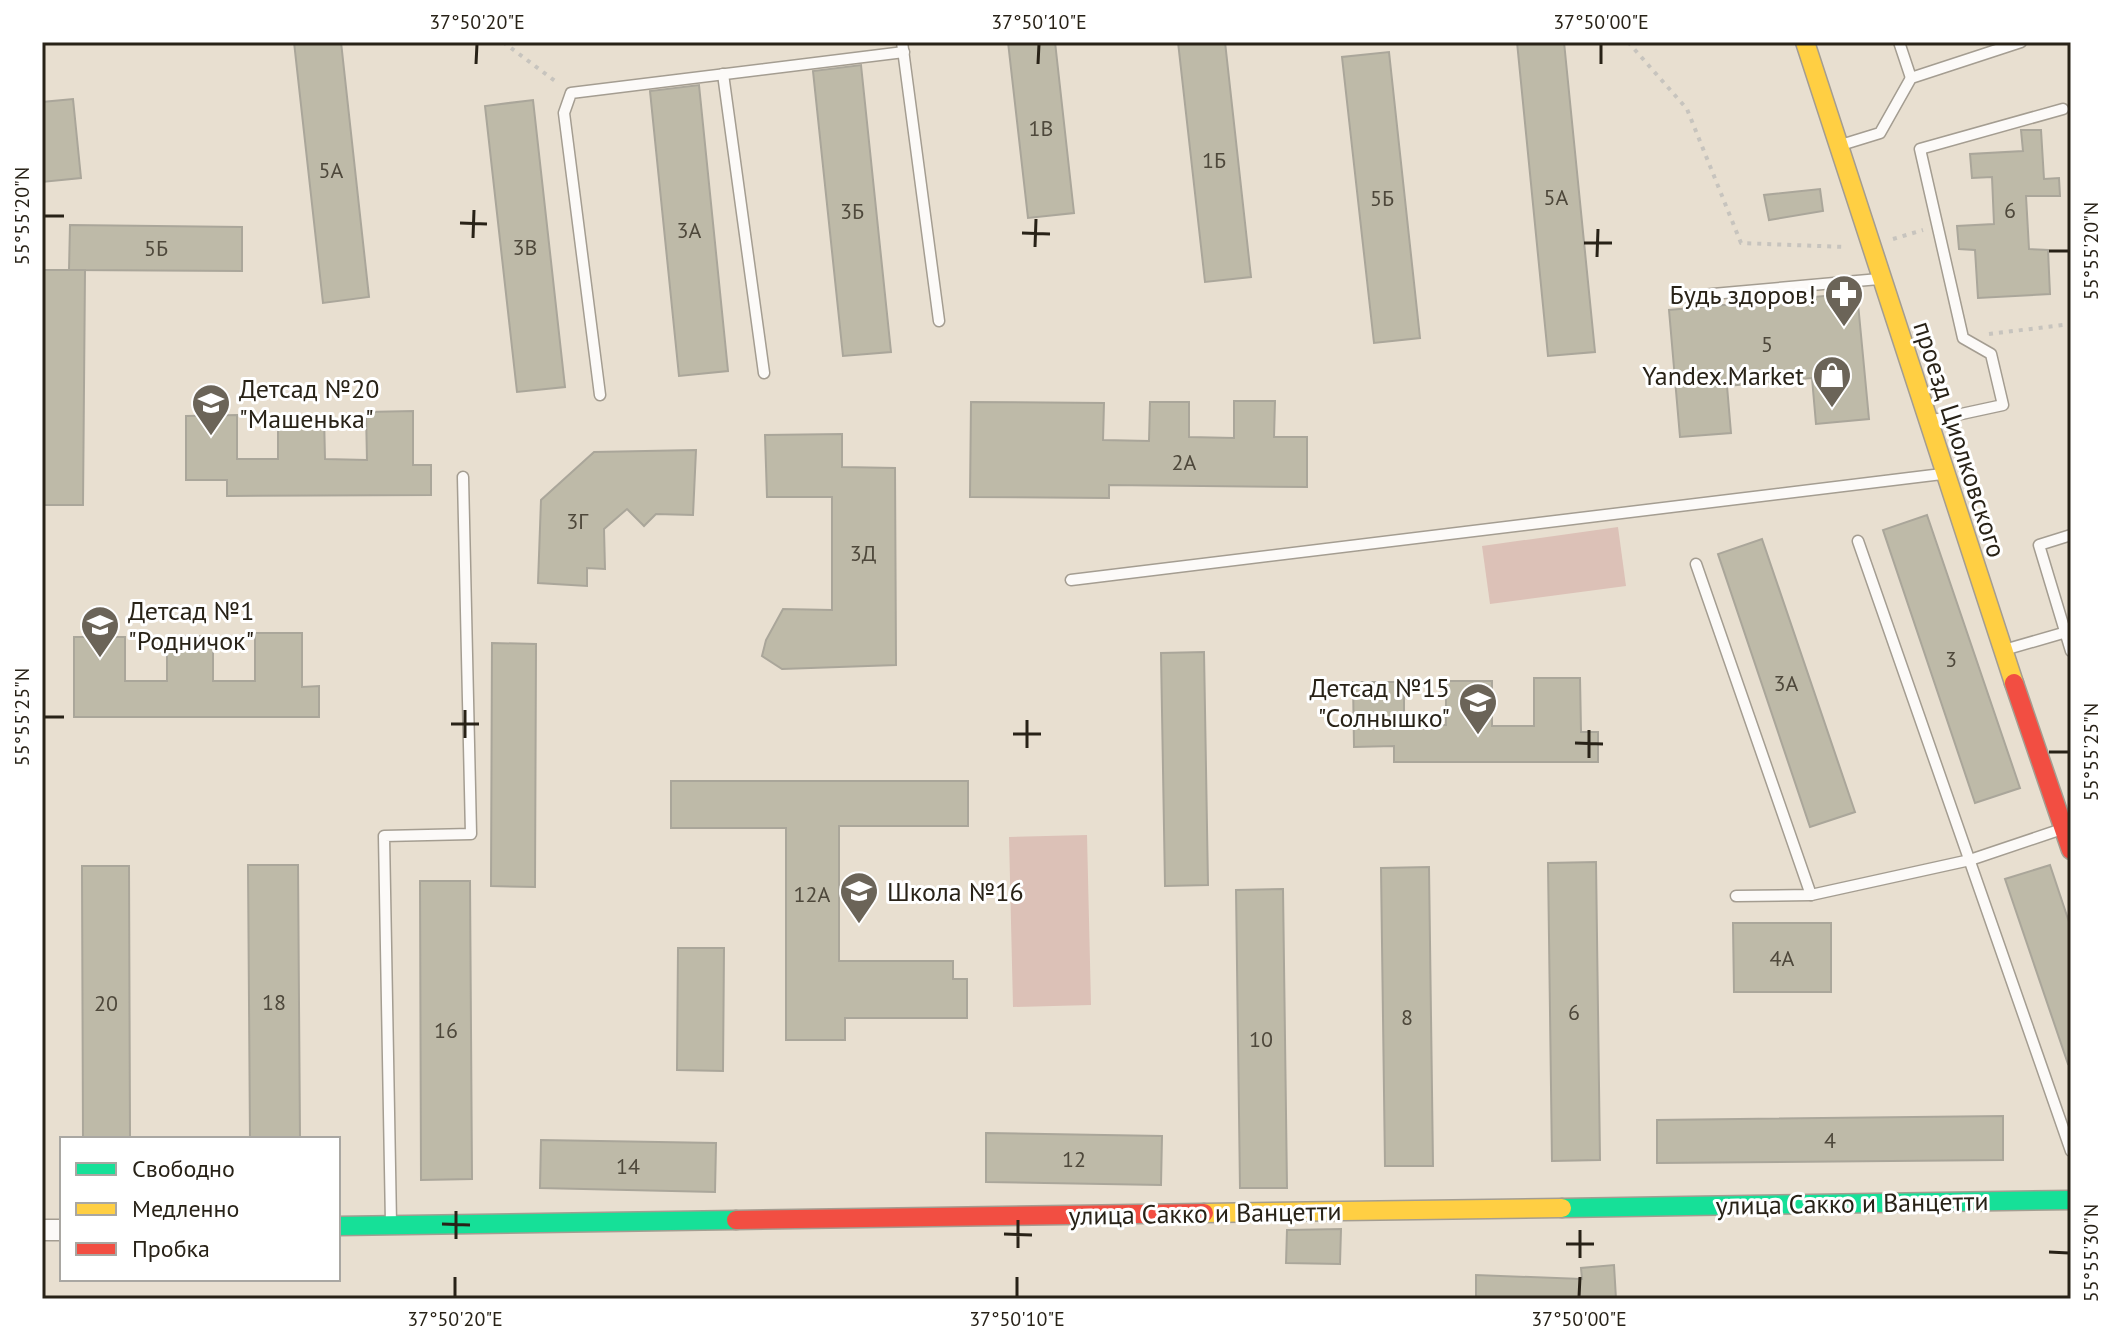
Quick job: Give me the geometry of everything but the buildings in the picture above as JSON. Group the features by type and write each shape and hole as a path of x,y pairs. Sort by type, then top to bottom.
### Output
{"street":[{"name":"проезд Циолковского","path":"1805,42 1944,474 2071,850"},
{"name":"улица Сакко и Ванцетти","path":"340,1226 2071,1200"}],"lane":[{"path":"1899,42 1911,78"},
{"path":"1839,146 1880,133 1911,78 2021,42"},
{"path":"600,395 564,113 571,93 903,47 939,321"},
{"path":"723,74 764,373"},
{"path":"1927,422 2003,405 1991,354 1963,338 1920,149 2063,109"},
{"path":"1679,297 1881,279"},
{"path":"1071,580 1944,474"},
{"path":"391,1225 384,836 471,834 463,477"},
{"path":"2071,535 2039,545 2063,633 2071,651"},
{"path":"1858,541 2071,1151"},
{"path":"1696,564 1811,895"},
{"path":"2003,650 2063,633"},
{"path":"1736,896 1811,895 1970,860 2064,829"}],"path":[{"path":"503,42 571,93"},
{"path":"1628,42 1687,109 1741,243 1828,248 1871,245 1937,226"},
{"path":"1963,338 2071,324"}],"shaded area":[{"path":"1618,527 1626,586 1490,604 1482,546"},
{"path":"1087,835 1091,1005 1013,1007 1009,837"}],"traffic: fast":[{"path":"1562,1208 2071,1200"},
{"path":"340,1226 736,1220"}],"traffic: slow":[{"path":"1805,42 2014,683"},
{"path":"1204,1213 1562,1208"}],"traffic: jam":[{"path":"2014,683 2071,850"},
{"path":"736,1220 1204,1213"}],"place":[{"name":"Будь здоров!","path":"1844,328"},
{"name":"Yandex.Market","path":"1832,409"},
{"name":"Детсад №20 \"Машенька\"","path":"211,437"},
{"name":"Детсад №1 \"Родничок\"","path":"100,659"},
{"name":"Детсад №15 \"Солнышко\"","path":"1478,736"},
{"name":"Школа №16","path":"859,925"}]}
